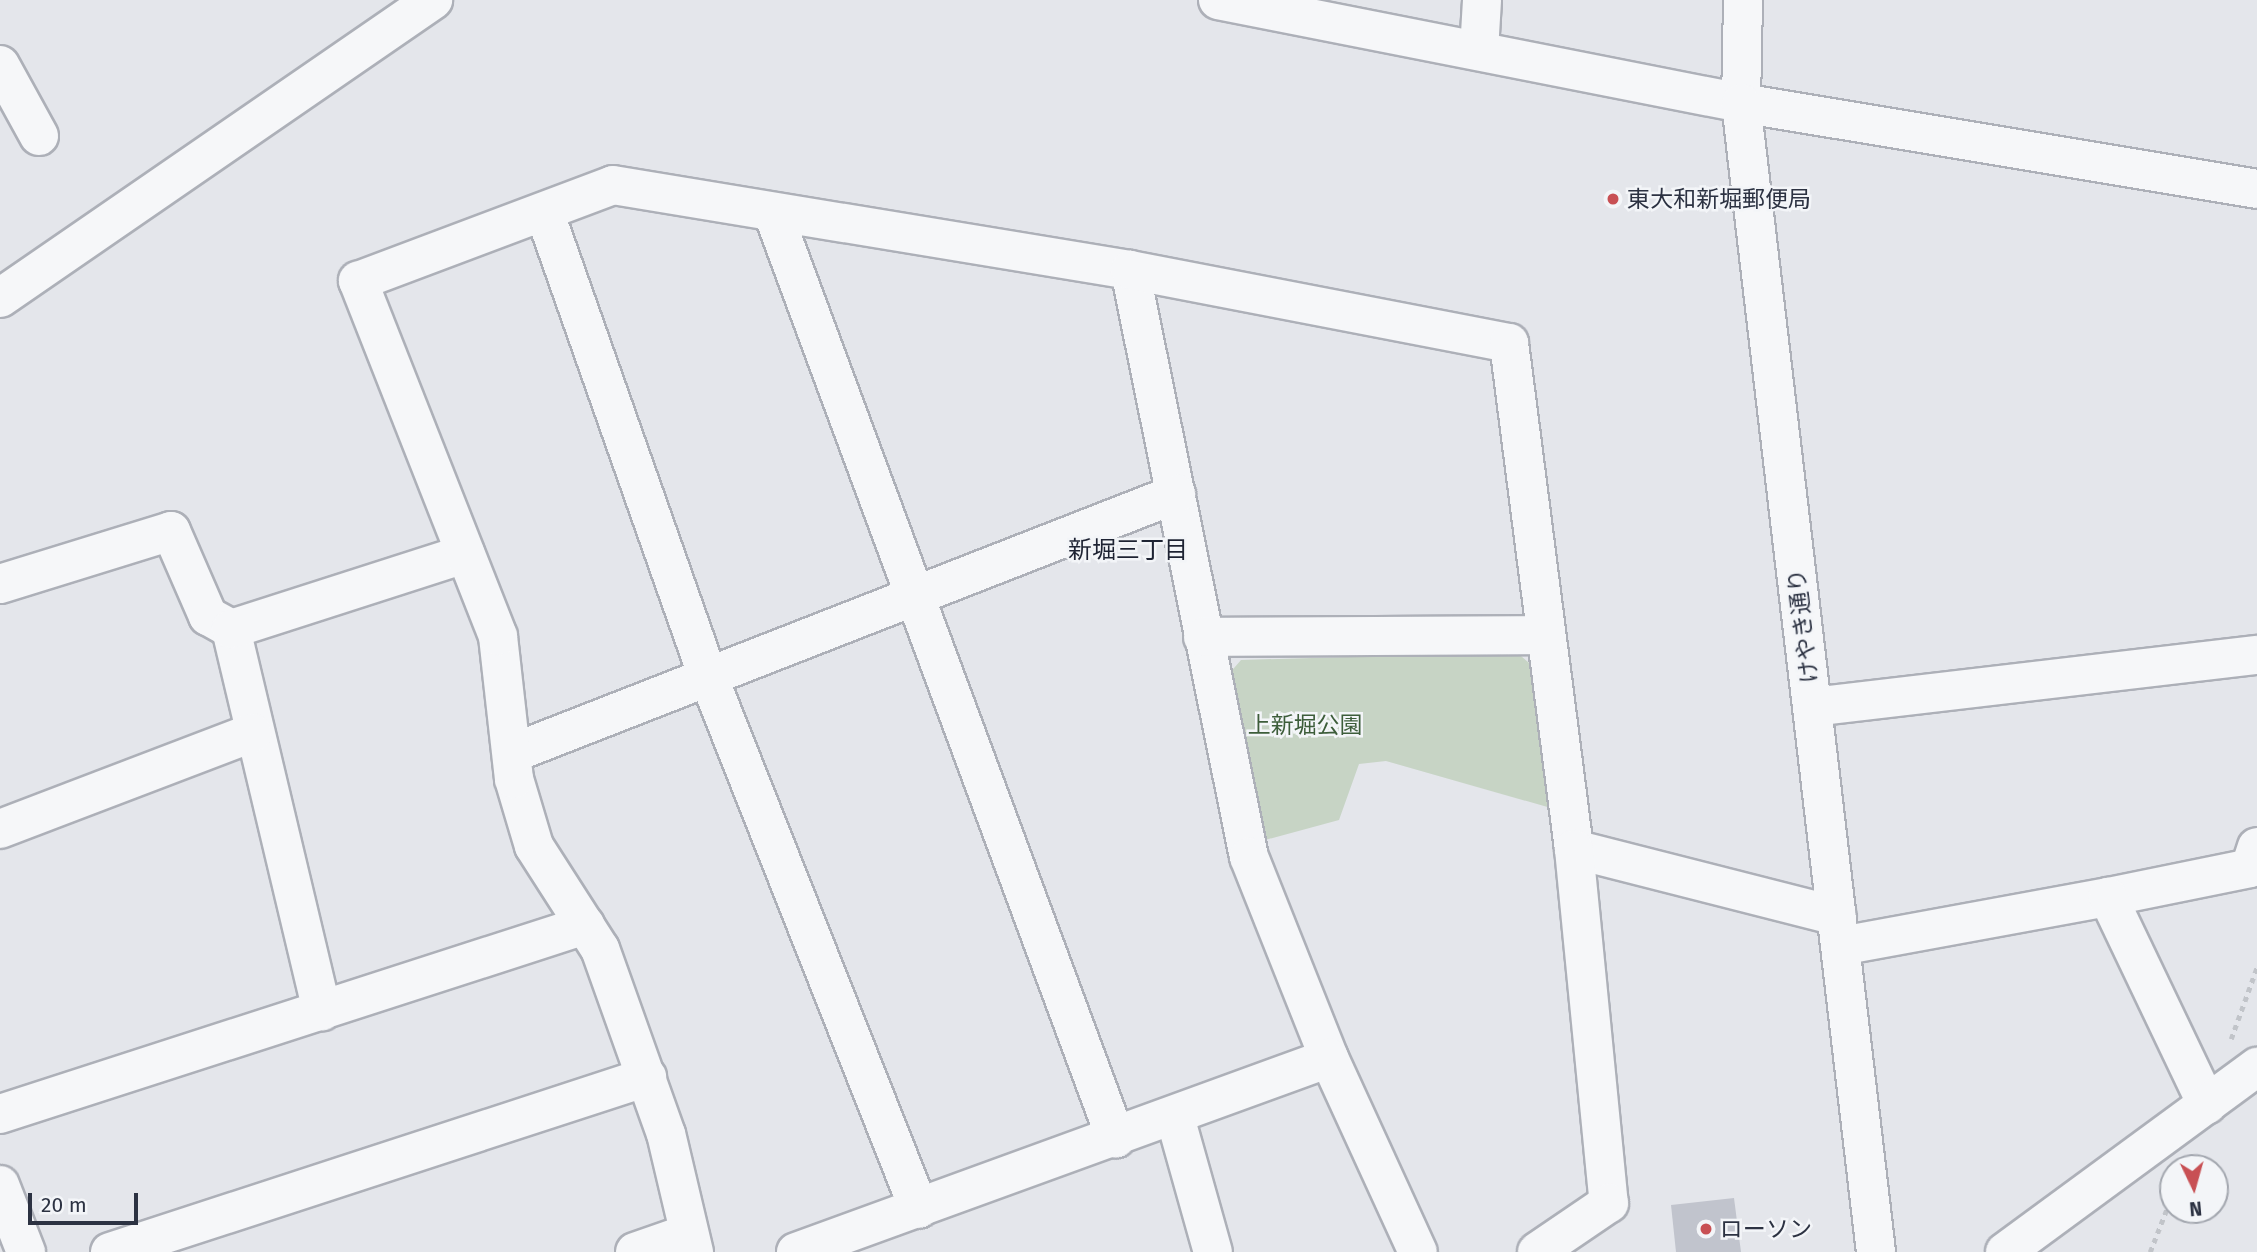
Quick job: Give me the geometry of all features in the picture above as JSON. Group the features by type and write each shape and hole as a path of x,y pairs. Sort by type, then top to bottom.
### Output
{"street":[{"path":"0,298 433,0"},
{"path":"1218,0 1741,103 2257,189"},
{"path":"1479,51 1482,0"},
{"name":"けやき通り","path":"1743,0 1741,103 1876,1252"},
{"path":"0,65 39,136"},
{"path":"635,1252 691,1242 647,1077 600,949 534,846 513,753 498,636 358,281 545,215 613,185 773,214 1130,270 1509,343 1574,849 1609,1203 1537,1252"},
{"path":"773,214 1115,1139"},
{"path":"545,215 708,676 919,1209"},
{"path":"1130,270 1248,857 1329,1058 1418,1252"},
{"path":"513,753 1176,494"},
{"path":"0,584 171,531 208,616 231,629 465,554"},
{"path":"231,629 252,733 322,1011"},
{"path":"1203,637 1546,635"},
{"path":"1813,707 2257,655"},
{"path":"0,829 252,733"},
{"path":"1574,849 1839,931 2108,897 2250,868 2257,847"},
{"path":"2108,897 2207,1105"},
{"path":"0,1115 585,925"},
{"path":"796,1252 1115,1139 1329,1058"},
{"path":"2005,1252 2257,1067"},
{"path":"110,1252 647,1077"},
{"path":"1175,1116 1213,1252"},
{"path":"0,1185 26,1252"}],"path":[{"path":"2150,1252 2161,1224"}],"green space":[{"name":"上新堀公園","path":"1516,652 1534,667 1551,808 1386,761 1359,764 1339,820 1265,840 1228,675 1241,660"}],"building":[{"name":"ローソン","path":"1734,1198 1741,1252 1676,1252 1671,1205"}],"place":[{"name":"東大和新堀郵便局","path":"1613,199"},
{"name":"ローソン","path":"1706,1229"}],"district":[{"name":"新堀三丁目","path":"1128,551"}]}
